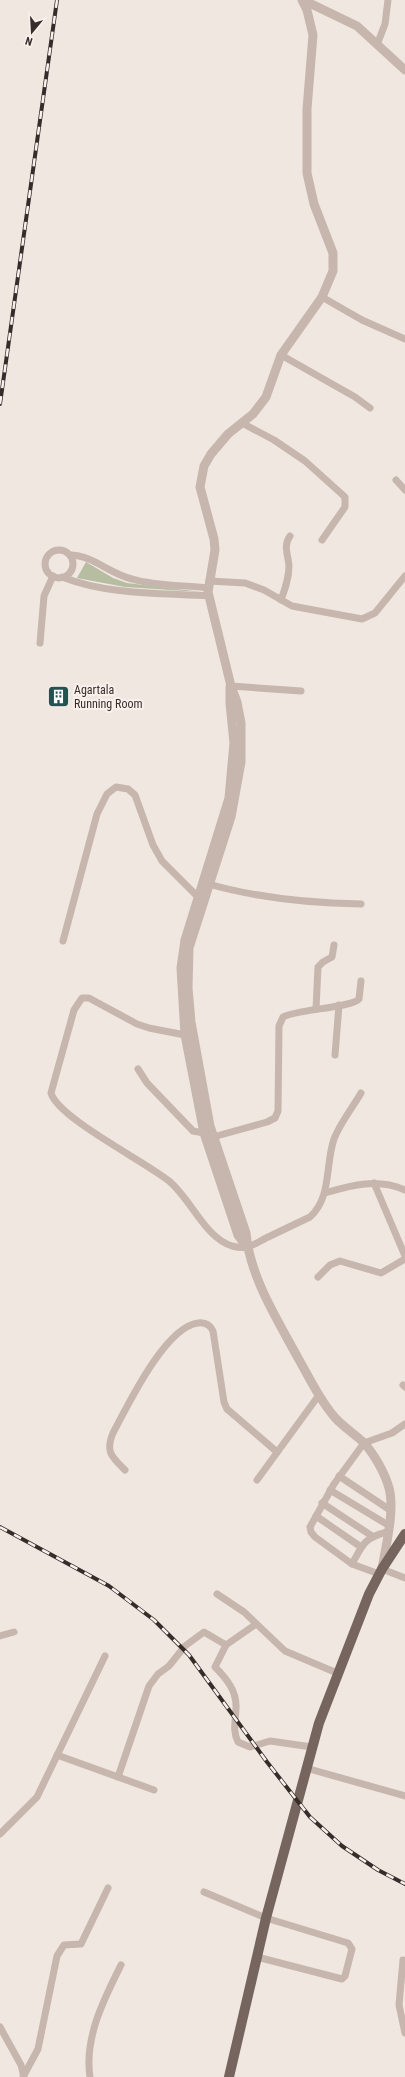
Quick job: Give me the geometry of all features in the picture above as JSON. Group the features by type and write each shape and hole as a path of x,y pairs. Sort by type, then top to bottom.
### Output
{"main road":[{"path":"229,2077 266,1918 312,1747 337,1673 381,1572 405,1534"}],"street":[{"path":"303,0 357,26 405,70"},
{"path":"303,0 313,35 306,115 307,173 314,204 333,253 333,271 322,298 281,355 266,398 242,423 228,434 211,454 201,477 202,497 214,539 214,561 209,588 230,686 237,702 240,723 241,762 234,806 206,884 189,953 187,1022 185,1035 205,1129 238,1235 247,1247 268,1301 319,1395 334,1417 364,1443 386,1479 389,1489 390,1510 381,1572"},
{"path":"377,45 385,24 388,0"},
{"path":"322,298 362,320 405,339"},
{"path":"281,355 355,397 370,408"},
{"path":"242,423 274,440 305,461 346,497 345,507 322,540"},
{"path":"396,480 405,490"},
{"path":"281,600 288,579 289,566 285,547 290,536"},
{"path":"209,588 132,579 110,571 88,559 70,555 58,550 47,557 46,570 53,576 91,586 115,590 209,588 245,583 301,608 362,619 375,613 405,576"},
{"path":"62,578 70,573 72,569 72,559 70,555"},
{"path":"40,643 44,596 53,576"},
{"path":"230,686 300,691"},
{"path":"63,941 97,814 106,794 116,787 128,789 135,795 153,845 162,861 198,897"},
{"path":"206,884 198,897 181,958 187,1022 205,1129 213,1137 246,1233 247,1247"},
{"path":"206,884 307,902 362,904"},
{"path":"316,1009 318,967 322,962 332,957 334,945"},
{"path":"213,1137 267,1122 275,1118 278,1111 280,1021 286,1015 355,1003 359,999 361,981"},
{"path":"185,1035 149,1028 89,998 82,998 77,1004 72,1017 51,1093 53,1099 92,1131 170,1181 193,1207 210,1231 220,1240 231,1246 247,1247 310,1217 321,1205 325,1193 334,1138 361,1093"},
{"path":"335,1055 339,1005"},
{"path":"138,1069 147,1083 193,1131 205,1129"},
{"path":"325,1193 349,1186 374,1183 391,1184 405,1190"},
{"path":"318,1277 330,1266 340,1261 381,1273 387,1271 405,1258 374,1183"},
{"path":"125,1470 110,1453 109,1445 113,1433 166,1343 193,1324 203,1322 211,1327 213,1331 224,1402 227,1409 277,1452"},
{"path":"257,1480 319,1395"},
{"path":"405,1424 392,1432 364,1443 339,1476 322,1503 310,1527 311,1532 352,1564 405,1578"},
{"path":"339,1476 390,1510"},
{"path":"330,1490 388,1529"},
{"path":"322,1503 372,1536"},
{"path":"316,1516 361,1546"},
{"path":"352,1564 361,1546 372,1536 388,1529"},
{"path":"217,1594 237,1607 288,1652 337,1673"},
{"path":"256,1624 226,1646 215,1667 230,1684 235,1695 235,1735 238,1742 250,1747 270,1741 312,1747"},
{"path":"0,1636 14,1632"},
{"path":"118,1777 149,1686 155,1677 169,1666 185,1646 204,1632 226,1646"},
{"path":"0,1834 37,1797 105,1656"},
{"path":"57,1755 154,1790"},
{"path":"306,1768 405,1796"},
{"path":"24,2077 38,2049 56,1956 64,1945 81,1944 108,1888"},
{"path":"204,1892 266,1918 348,1943 352,1949 345,1976 342,1979 257,1957"},
{"path":"403,1960 399,2005 405,2033"},
{"path":"90,2077 90,2050 97,2018 101,2005 121,1965"},
{"path":"0,2027 19,2061 24,2077"}],"green space":[{"path":"86,562 113,578 127,583 202,592 125,587 77,578"}],"railway":[{"path":"0,404 57,0"},
{"path":"0,1527 109,1586 154,1620 189,1655 267,1762 310,1817 342,1846 378,1870 405,1884"}],"place":[{"name":"Agartala Running Room","path":"58,697"}]}
